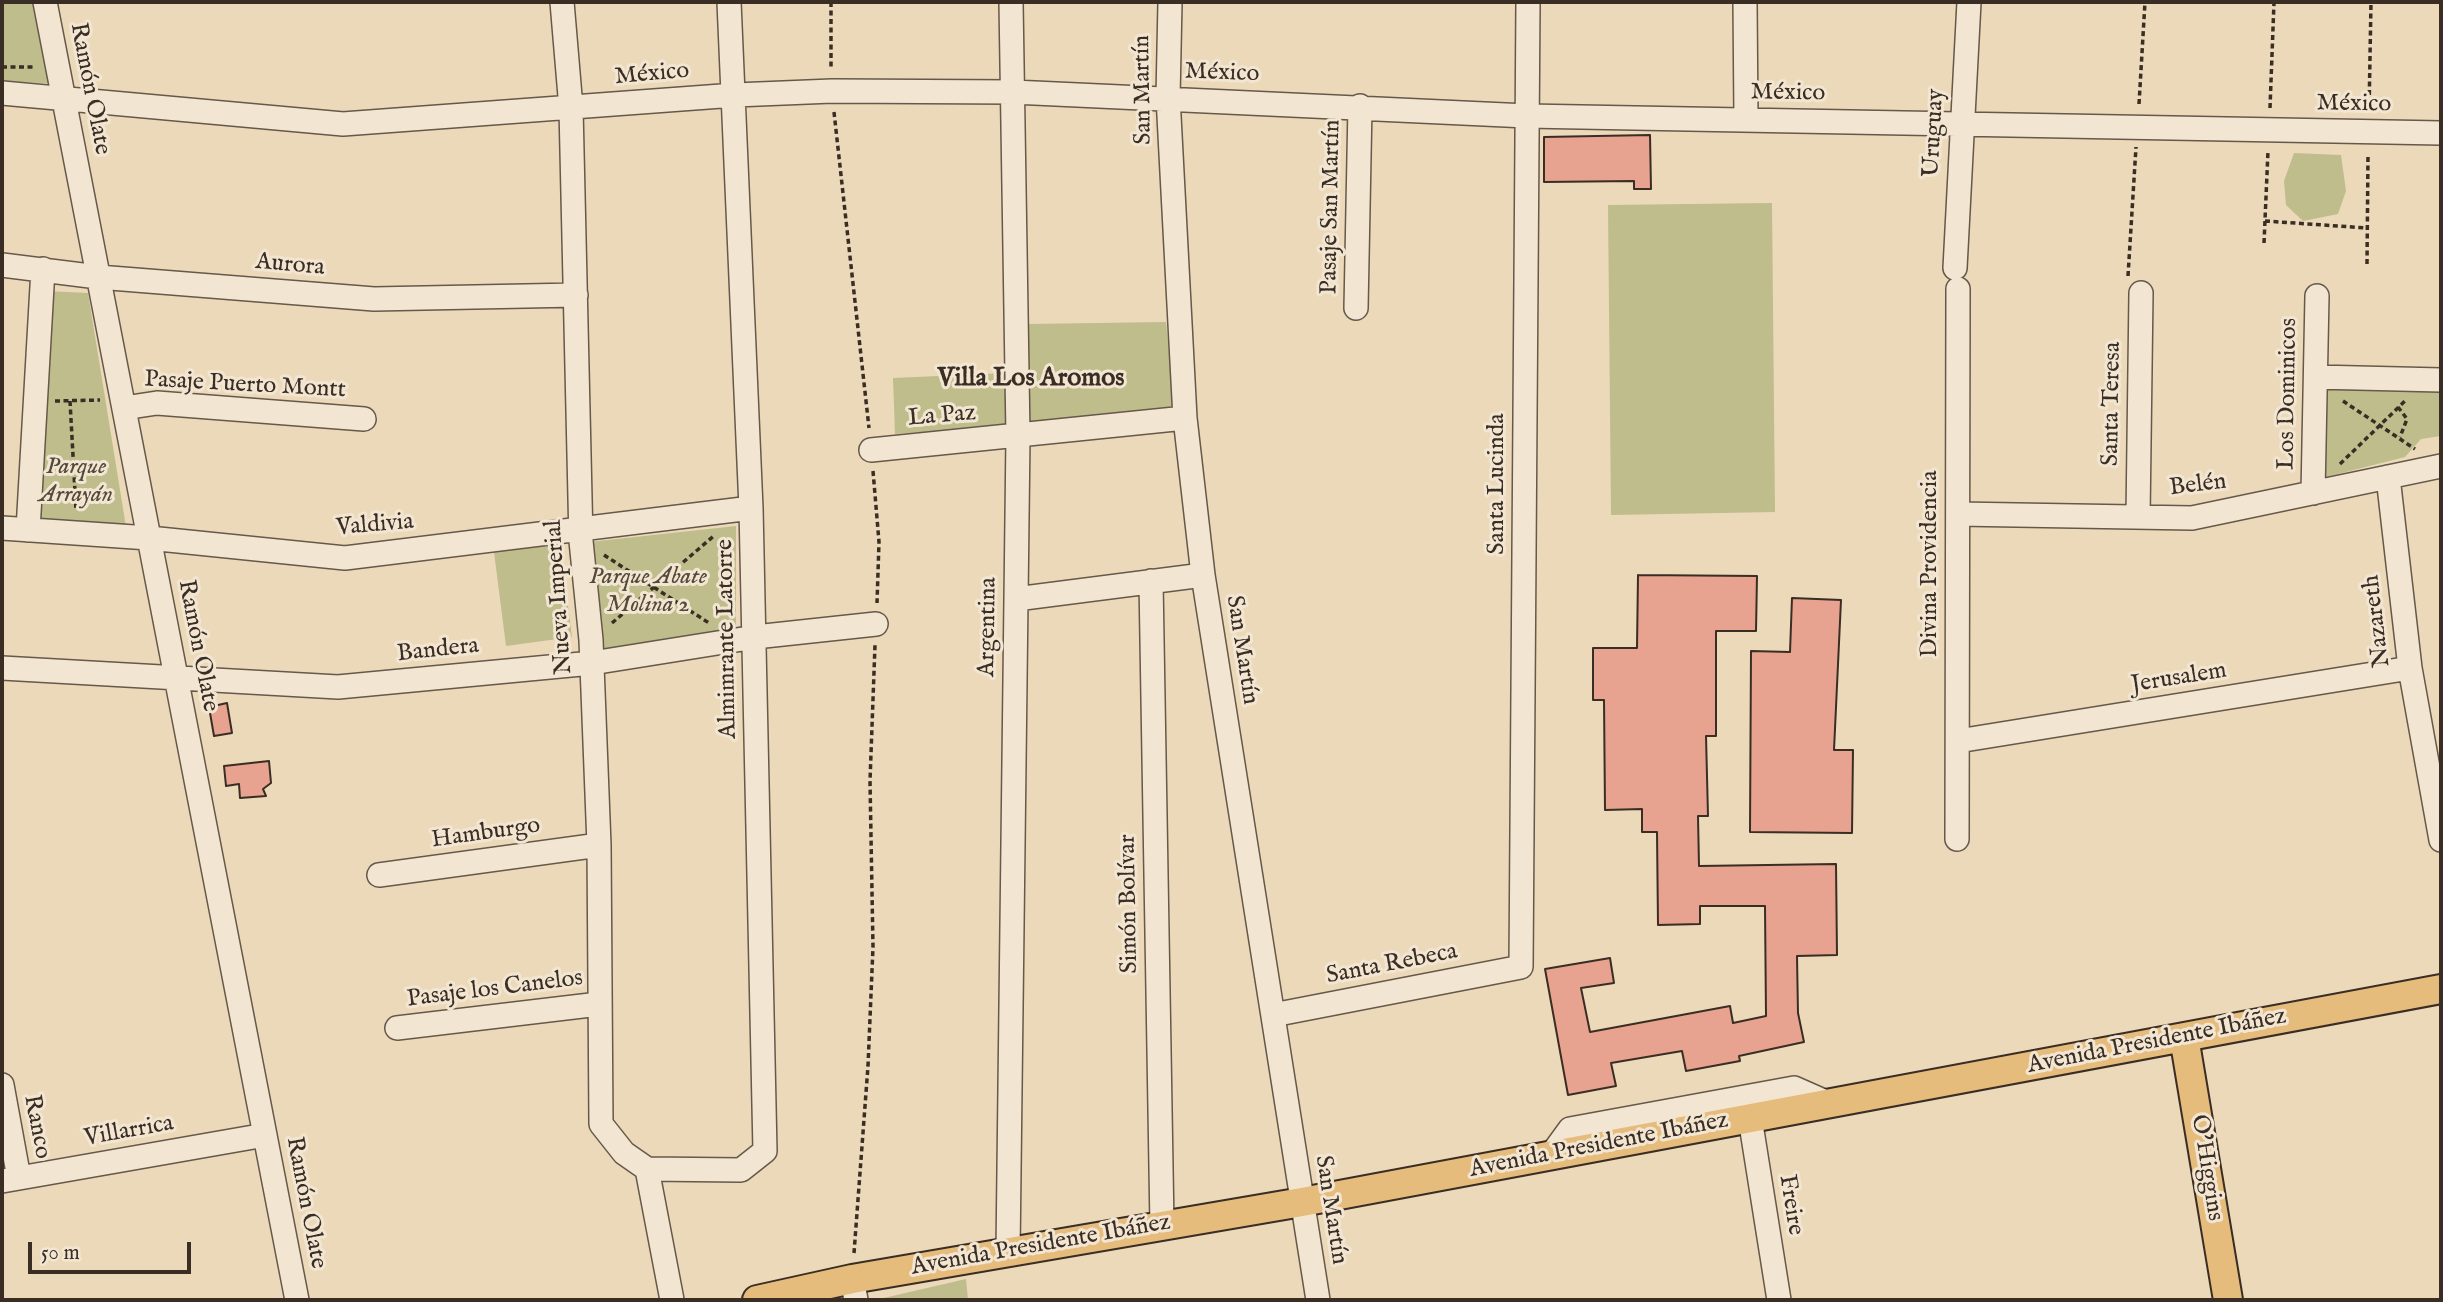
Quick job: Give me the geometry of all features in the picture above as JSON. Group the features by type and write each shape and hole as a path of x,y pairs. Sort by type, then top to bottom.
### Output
{"main road":[{"name":"Avenida Presidente Ibáñez","path":"757,1300 854,1290 1008,1252 1302,1202 2441,989"},
{"name":"O'Higgins","path":"2184,1037 2228,1300"}],"street":[{"name":"Ramón Olate","path":"45,2 297,1300"},
{"name":"Nueva Imperial","path":"562,2 571,108 581,528 592,663 599,845 601,1124 624,1153 647,1169"},
{"name":"Almimrante Latorre","path":"647,1169 741,1170 765,1151 751,508 729,2"},
{"name":"Argentina","path":"1008,1252 1018,436 1012,2"},
{"name":"San Martín","path":"1170,2 1168,97 1185,418 1203,575 1318,1300"},
{"name":"Santa Lucinda","path":"1521,967 1528,2"},
{"path":"1745,2 1746,119"},
{"name":"Uruguay","path":"1956,279 1961,123 1969,2"},
{"name":"México","path":"2,93 343,124 735,95 832,91 1013,92 1168,97 1527,116 2441,133"},
{"name":"Pasaje San Martín","path":"1356,308 1360,106"},
{"name":"Aurora","path":"2,265 98,277 374,299 576,295"},
{"path":"28,530 43,269"},
{"name":"Divina Providencia","path":"1956,279 1957,839"},
{"name":"Santa Teresa","path":"2138,517 2141,293"},
{"name":"Los Dominicos","path":"2313,493 2317,296"},
{"path":"2316,377 2441,380"},
{"name":"Pasaje Puerto Montt","path":"123,403 157,403 364,419"},
{"name":"La Paz","path":"872,450 1185,418"},
{"name":"Belén","path":"1958,514 2192,518 2431,468"},
{"name":"Nazareth","path":"2388,477 2410,668 2441,840"},
{"name":"Valdivia","path":"2,528 149,538 345,558 751,508"},
{"path":"1016,599 1203,575"},
{"name":"Simón Bolívar","path":"1151,581 1162,1226"},
{"name":"Bandera","path":"2,668 338,687 592,663 755,637 876,624"},
{"name":"Jerusalem","path":"1958,741 2410,668"},
{"name":"Hamburgo","path":"379,875 599,845"},
{"name":"Santa Rebeca","path":"1273,1015 1521,967"},
{"name":"Pasaje los Canelos","path":"397,1028 599,1004"},
{"name":"Ranco","path":"2,1086 10,1180"},
{"path":"1551,1155 1570,1129 1794,1088 1829,1103"},
{"name":"Freire","path":"1750,1118 1779,1300"},
{"name":"Villarrica","path":"10,1180 265,1135"},
{"path":"647,1169 672,1300"}],"path":[{"path":"831,2 832,91 872,450 879,542 870,781 873,947 854,1290"},
{"path":"2,67 58,68"},
{"path":"2265,221 2367,228"},
{"path":"2316,377 2326,390 2414,447 2431,468"},
{"path":"2313,493 2415,391 2418,379"},
{"path":"36,401 123,403"},
{"path":"70,401 76,532"},
{"path":"2398,407 2407,419 2400,437"},
{"path":"604,629 725,526"},
{"path":"600,553 719,630"}],"green space":[{"path":"2,2 34,2 58,84 2,81"},
{"path":"2294,153 2341,155 2346,191 2338,214 2303,221 2286,205 2284,181"},
{"path":"1772,203 1775,512 1611,515 1608,205"},
{"name":"Parque Arrayán","path":"46,291 88,293 126,527 31,524"},
{"path":"1166,322 1175,414 895,434 893,378 1029,372 1028,324"},
{"path":"2325,389 2441,389 2441,436 2421,439 2405,457 2326,477"},
{"name":"Parque Abate Molina 2","path":"736,526 736,635 594,656 589,542"},
{"path":"560,543 572,637 506,646 494,552"},
{"path":"966,1279 968,1300 875,1300"}],"building":[{"path":"1650,135 1651,189 1634,189 1634,181 1544,182 1544,137"},
{"path":"1638,575 1757,576 1756,631 1716,631 1716,736 1706,736 1708,816 1698,816 1699,866 1836,864 1837,955 1797,956 1798,1013 1804,1042 1739,1056 1740,1061 1686,1071 1682,1051 1611,1063 1616,1086 1568,1095 1545,969 1610,958 1614,983 1581,988 1590,1032 1730,1006 1733,1023 1766,1016 1765,906 1700,906 1700,924 1658,925 1657,832 1642,832 1642,809 1605,810 1604,700 1593,700 1593,648 1637,648"},
{"path":"1792,598 1841,600 1834,750 1853,750 1852,833 1750,832 1751,651 1790,652"},
{"path":"227,703 232,733 214,736 209,707"},
{"path":"269,761 271,783 263,789 266,796 240,798 239,784 226,786 224,766"}],"district":[{"name":"Villa Los Aromos","path":"1031,380"}]}
